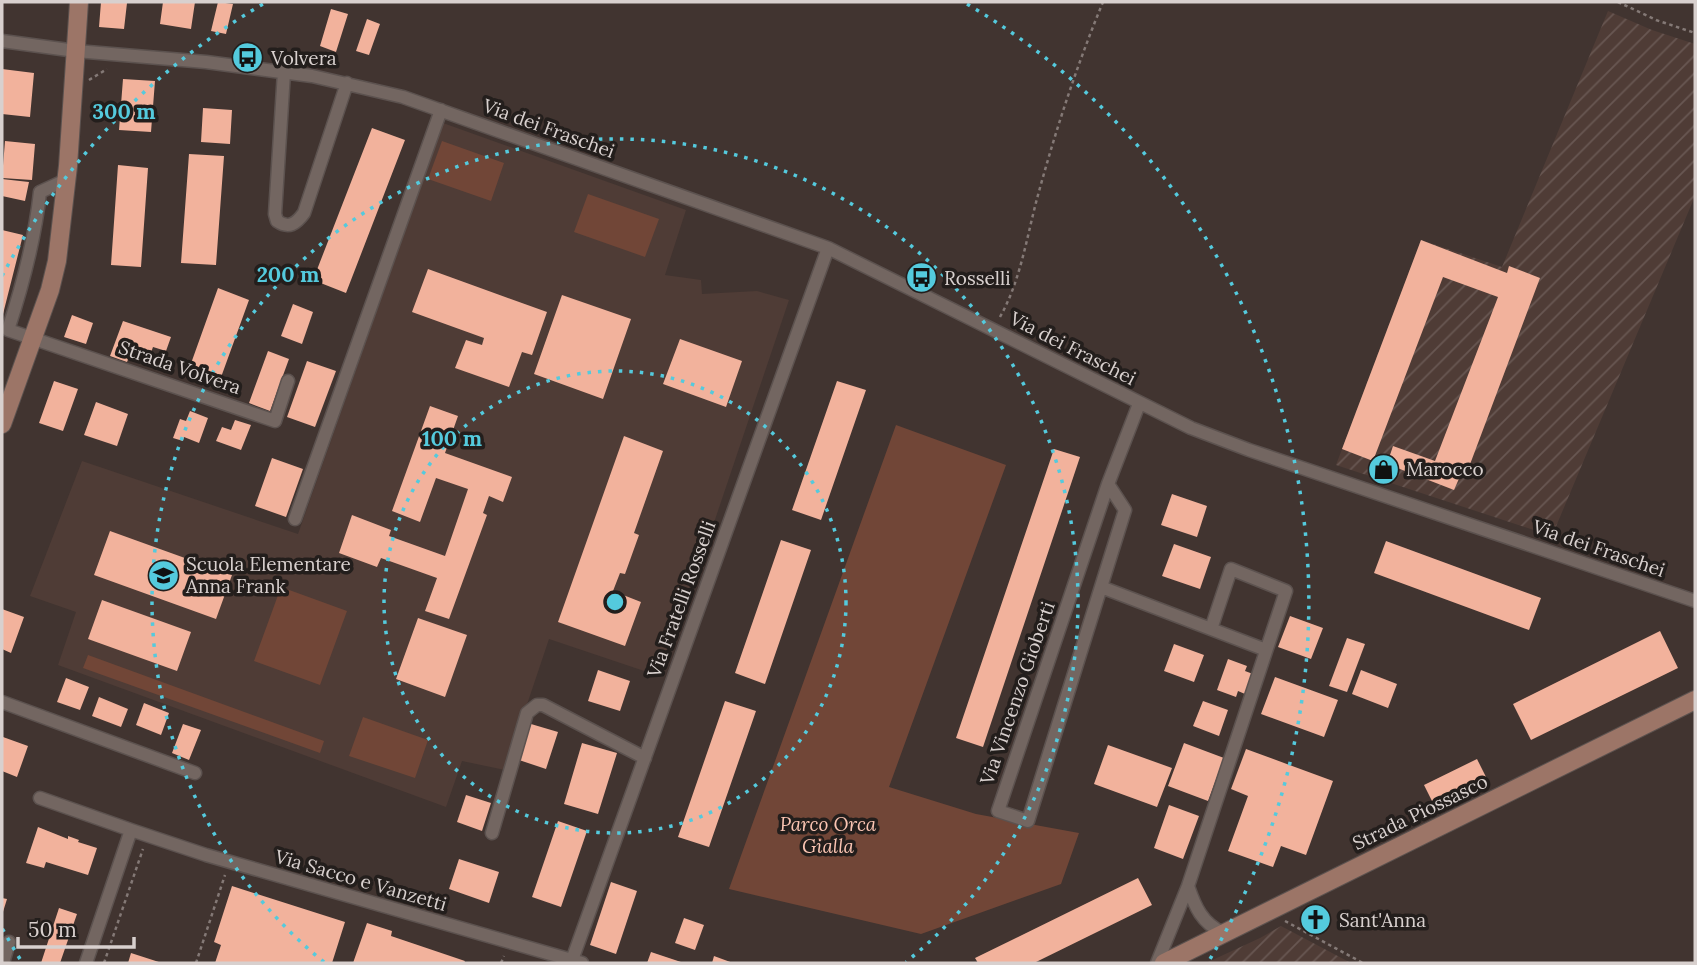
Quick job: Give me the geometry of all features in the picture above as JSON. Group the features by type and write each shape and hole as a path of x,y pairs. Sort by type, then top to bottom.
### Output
{"street":[{"path":"2,424 50,290 57,261 66,180 79,2"},
{"name":"Via dei Fraschei","path":"2,41 284,72 347,83 402,97 828,248 1191,428 1695,601"},
{"path":"284,72 275,214 283,225 298,222 304,213 347,83"},
{"path":"295,519 440,110"},
{"name":"Strada Volvera","path":"66,180 40,192 35,234 8,330 275,421 288,381"},
{"name":"Via Fratelli Rosselli","path":"575,962 645,758 828,248"},
{"name":"Via Vincenzo Gioberti","path":"1108,484 1125,510 1028,821 998,811 1108,484 1139,404"},
{"path":"1157,963 1188,886 1286,591 1231,569 1211,629"},
{"path":"1101,587 1266,650"},
{"name":"Strada Piossasco","path":"1164,963 1695,700"},
{"path":"2,702 195,773"},
{"path":"492,833 527,713 537,705 543,705 645,758"},
{"name":"Via Sacco e Vanzetti","path":"40,798 206,855 575,962"},
{"path":"86,963 131,830"},
{"path":"1188,886 1202,918 1212,928 1223,933"},
{"path":"3,963 9,942"}],"path":[{"path":"994,329 1015,285 1053,141 1073,78 1103,2"},
{"path":"1618,2 1656,20 1695,33"},
{"path":"104,963 142,848 154,852"},
{"path":"196,963 225,874"},
{"path":"1267,911 1363,963"},
{"path":"501,963 504,956"}],"shaded area":[{"path":"1608,11 1652,30 1695,44 1695,196 1552,536 1336,465 1421,240 1502,267"},
{"path":"443,123 686,210 665,275 701,280 702,294 757,291 789,300 662,677 549,639 505,770 462,761 446,807 58,665 76,612 30,596 82,461 298,534"},
{"path":"1281,926 1351,963 1206,963 1260,938"}],"green space":[{"path":"442,141 504,163 491,201 428,179"},
{"path":"588,194 659,219 645,257 574,232"},
{"name":"Parco Orca Gialla","path":"896,425 1006,465 889,787 976,814 1079,833 1061,884 921,934 729,889"},
{"path":"281,587 347,611 320,685 254,661"},
{"path":"88,655 324,741 320,753 83,668"},
{"path":"363,717 428,740 415,778 349,756"}],"building":[{"path":"101,2 127,3 124,29 99,27"},
{"path":"163,2 195,2 191,29 160,24"},
{"path":"218,2 233,4 226,34 211,31"},
{"path":"331,9 348,14 336,52 320,46"},
{"path":"367,19 380,24 369,55 356,51"},
{"path":"2,69 34,73 30,117 2,114"},
{"path":"123,79 155,81 151,132 119,130"},
{"path":"203,108 232,110 230,144 201,142"},
{"path":"372,128 405,140 346,293 313,280"},
{"path":"5,141 35,144 32,180 2,178"},
{"path":"189,154 224,156 216,265 181,263"},
{"path":"118,165 148,168 141,267 111,265"},
{"path":"2,179 29,182 25,201 2,196"},
{"path":"2,230 23,235 3,314 2,314"},
{"path":"1421,240 1507,273 1509,266 1540,278 1466,475 1461,474 1454,490 1387,464 1393,446 1435,461 1498,297 1443,277 1373,461 1342,449"},
{"path":"428,269 547,312 532,355 522,352 509,387 455,368 466,340 482,345 484,338 412,312"},
{"path":"218,288 249,300 220,380 189,369"},
{"path":"562,295 631,319 603,399 534,374"},
{"path":"293,304 313,312 302,344 281,336"},
{"path":"72,315 93,323 86,344 64,337"},
{"path":"123,321 171,337 166,351 153,347 148,361 130,355 127,362 110,356"},
{"path":"680,339 742,361 726,407 663,384"},
{"path":"268,351 289,359 270,411 249,403"},
{"path":"307,361 336,371 315,427 287,417"},
{"path":"54,381 78,389 63,431 39,423"},
{"path":"837,381 866,390 821,520 792,510"},
{"path":"96,402 128,414 117,446 84,435"},
{"path":"430,406 458,416 445,453 512,477 503,502 489,496 483,513 487,515 449,619 425,611 437,578 381,558 377,567 339,553 352,515 391,530 389,536 445,556 468,489 436,478 420,522 392,511"},
{"path":"190,411 208,418 199,443 184,437 183,441 173,438 180,419 186,421"},
{"path":"235,420 251,425 241,450 216,441 222,427 231,430"},
{"path":"624,436 663,451 634,533 639,535 625,574 620,573 613,591 641,602 625,646 558,622"},
{"path":"1054,449 1080,457 983,747 956,738"},
{"path":"272,458 303,469 286,517 255,506"},
{"path":"1172,494 1207,506 1197,537 1161,525"},
{"name":"Scuola Elementare Anna Frank","path":"110,531 232,575 216,619 94,575"},
{"path":"781,540 811,550 765,684 735,673"},
{"path":"1386,541 1541,598 1529,630 1374,573"},
{"path":"1174,544 1211,557 1200,589 1162,576"},
{"path":"102,600 191,632 177,671 88,639"},
{"path":"2,609 24,617 11,653 2,649"},
{"path":"1290,616 1323,628 1311,659 1278,647"},
{"path":"418,618 467,635 445,697 396,679"},
{"path":"1660,631 1678,668 1531,740 1513,704"},
{"path":"1347,638 1365,644 1347,692 1329,686"},
{"path":"1174,644 1204,655 1194,682 1164,671"},
{"path":"1228,659 1247,666 1245,671 1253,674 1245,694 1238,691 1236,697 1217,690"},
{"path":"598,670 630,681 620,711 588,701"},
{"path":"1361,670 1397,684 1388,708 1352,694"},
{"path":"1275,677 1338,700 1324,737 1261,714"},
{"path":"66,678 89,687 80,710 57,702"},
{"path":"99,697 128,709 121,727 92,716"},
{"path":"725,701 756,711 709,847 678,837"},
{"path":"1203,701 1228,710 1219,736 1193,726"},
{"path":"144,703 169,713 161,735 136,725"},
{"path":"183,724 201,730 189,760 172,753"},
{"path":"531,724 558,732 546,769 519,760"},
{"path":"3,737 28,746 17,777 2,771"},
{"path":"582,743 617,753 598,814 564,804"},
{"path":"1184,743 1224,758 1208,801 1168,786"},
{"path":"1108,745 1172,768 1157,807 1094,784"},
{"path":"1246,749 1333,781 1306,855 1281,846 1273,867 1228,851 1248,796 1231,789"},
{"path":"1477,759 1489,783 1436,809 1424,785"},
{"path":"466,795 491,803 482,831 457,822"},
{"path":"1169,805 1199,816 1183,859 1154,848"},
{"path":"558,821 587,831 561,907 532,897"},
{"path":"38,827 97,848 88,875 46,862 44,868 26,863"},
{"path":"459,859 499,872 489,903 449,889"},
{"path":"1138,878 1152,905 1034,963 978,963 975,958"},
{"path":"611,882 637,891 616,954 590,945"},
{"path":"232,886 345,922 332,963 215,963 221,945 214,942"},
{"path":"2,898 7,899 2,915"},
{"path":"59,908 77,914 60,963 41,963"},
{"path":"684,918 704,925 695,950 675,943"},
{"path":"367,923 392,931 391,936 465,961 353,963"},
{"path":"651,952 684,963 647,963"},
{"path":"131,953 162,963 128,963"},
{"path":"714,956 733,963 712,963"}],"place":[{"name":"Volvera","path":"248,58"},
{"name":"Rosselli","path":"921,278"},
{"name":"Marocco","path":"1383,469"},
{"name":"Scuola Elementare Anna Frank","path":"163,575"},
{"name":"Sant'Anna","path":"1316,920"}]}
